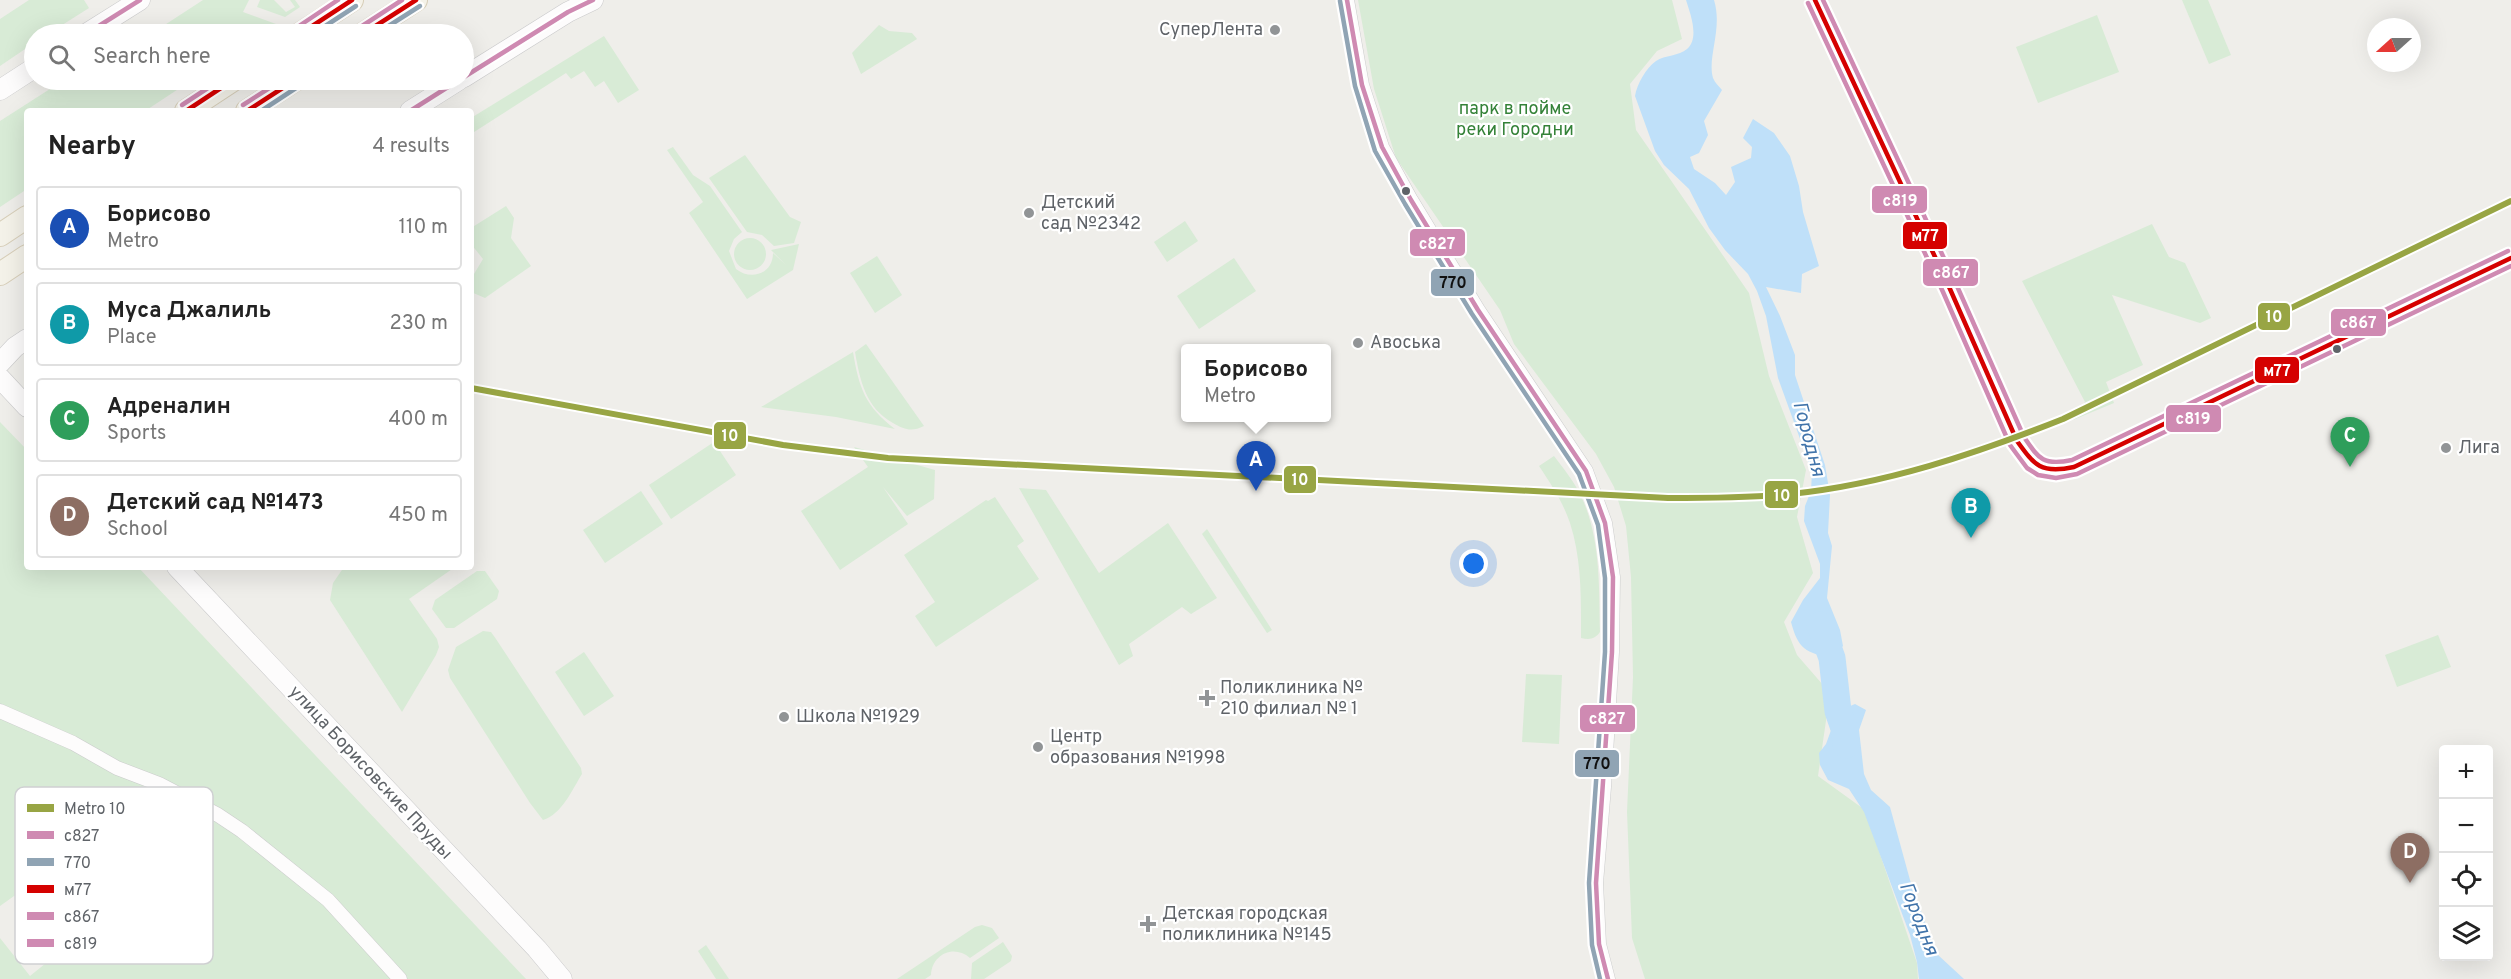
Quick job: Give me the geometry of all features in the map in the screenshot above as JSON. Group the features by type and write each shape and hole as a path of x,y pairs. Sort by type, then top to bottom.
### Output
{"main road":[{"path":"102,24 140,0"},
{"path":"315,24 352,0"},
{"path":"379,24 416,0"},
{"path":"474,70 573,6 593,0"},
{"path":"1815,0 1950,289 2008,424 2025,453 2041,468 2056,471 2074,466 2511,258"},
{"path":"0,90 24,74"},
{"path":"191,108 218,90"},
{"path":"252,108 280,90"},
{"path":"415,108 443,90"},
{"path":"0,274 24,258"},
{"path":"0,363 24,341"},
{"path":"0,378 24,404"},
{"name":"улица Борисовские Пруды","path":"180,570 562,979"}],"street":[{"path":"1347,0 1362,85 1382,147 1411,200 1478,310 1586,471 1605,523 1613,577 1612,652 1596,883 1599,944 1608,979"},
{"path":"0,711 73,743 117,768 164,787"},
{"path":"213,814 234,826 328,900 400,979"}],"green space":[{"path":"29,0 84,0 89,8 64,24 24,24 24,50 0,66 0,19"},
{"path":"203,0 249,0 243,12 276,24 166,24"},
{"path":"260,0 274,0 286,12 295,7 290,0 295,0 300,7 285,17 257,7"},
{"name":"парк в пойме реки Городни","path":"1358,0 1672,0 1682,39 1657,51 1630,84 1636,130 1749,293 1769,376 1806,470 1797,517 1813,573 1784,622 1797,655 1830,693 1818,776 1865,810 1917,963 1918,979 1645,979 1632,938 1627,812 1633,677 1631,577 1626,526 1614,487 1596,454 1514,344 1500,310 1396,158 1374,89"},
{"path":"2182,0 2208,0 2231,55 2209,64"},
{"path":"2097,15 2119,72 2038,103 2016,47"},
{"path":"879,25 889,31 912,33 917,39 861,74 852,53"},
{"path":"604,36 639,90 618,103 604,81 595,87 584,71 571,79 566,73 474,132 474,116"},
{"path":"48,90 177,90 150,108 24,108 24,191 0,207 0,121"},
{"path":"673,147 693,175 710,186 742,232 734,239 729,251 736,269 748,275 760,273 769,266 773,253 786,265 771,250 799,244 793,270 747,299 689,213 703,202 667,150"},
{"path":"745,155 790,217 801,222 794,243 774,246 762,235 747,232 709,178"},
{"path":"506,206 514,218 511,238 531,266 485,298 474,293 474,274 483,259 474,248 474,226"},
{"path":"1185,221 1198,241 1167,262 1154,242"},
{"path":"2152,224 2169,257 2185,263 2211,318 2200,323 2112,295 2143,365 2106,382 2114,403 2073,420 2085,402 2022,281"},
{"path":"750,238 761,243 766,254 761,265 750,270 739,265 734,254 739,243"},
{"path":"877,256 902,295 875,313 850,273"},
{"path":"1234,258 1256,291 1199,329 1177,296"},
{"path":"866,344 924,426 912,430 901,427 884,417 870,402 859,373 855,352"},
{"path":"853,352 865,395 877,412 895,429 836,417 761,407"},
{"path":"0,422 24,447 24,570 141,570 526,979 0,979 0,938 15,957 15,964 21,964 30,976 45,964 213,964 213,787 15,787 15,895 0,906"},
{"path":"714,442 736,475 671,519 649,485"},
{"path":"854,447 935,470 934,499 907,516 883,487 908,524 840,570 801,511 868,467"},
{"path":"1554,456 1580,494 1592,527 1598,562 1600,632 1587,639 1581,638 1579,566 1574,537 1560,500 1539,466"},
{"path":"1019,488 1046,490 1099,573 1168,523 1217,598 1191,614 1182,607 1129,644 1133,656 1119,665"},
{"path":"641,491 663,524 605,563 583,530"},
{"path":"995,497 1024,541 1017,546 1039,579 936,647 915,616 935,602 904,555 986,500"},
{"path":"1207,529 1272,630 1267,633 1202,534"},
{"path":"342,570 451,570 409,599 437,639 439,647 402,712 330,600 333,583"},
{"path":"477,571 485,571 499,591 497,599 454,628 446,628 432,609 435,600"},
{"path":"483,631 491,632 581,768 582,774 566,801 556,813 543,820 450,678 448,670 456,647"},
{"path":"2438,635 2451,667 2397,687 2385,655"},
{"path":"584,652 614,696 584,716 555,672"},
{"path":"1526,674 1562,675 1559,744 1522,742"},
{"path":"982,925 992,928 999,938 970,958 957,952 945,953 935,962 931,975 925,979 897,979 975,927"},
{"path":"1003,942 1012,956 1011,961 984,979 971,979 972,963"},
{"path":"706,945 729,979 716,979 698,951"}],"water":[{"path":"1686,0 1714,0 1717,21 1712,70 1714,80 1722,90 1704,121 1708,135 1699,153 1690,157 1694,169 1715,183 1726,195 1735,182 1731,167 1751,158 1752,147 1743,138 1753,119 1774,133 1790,156 1819,266 1802,274 1801,293 1766,287 1795,355 1795,375 1825,465 1830,495 1828,533 1832,546 1827,598 1840,630 1843,646 1832,658 1809,652 1804,648 1791,622 1803,600 1820,578 1820,564 1804,521 1805,506 1811,491 1812,472 1778,378 1766,316 1748,274 1725,250 1709,228 1689,189 1664,165 1655,151 1635,96 1642,77 1652,64 1684,51 1691,44 1693,25"},
{"path":"1855,704 1866,710 1859,730 1864,774 1871,790 1890,807 1910,880 1933,945 1938,955 1964,979 1919,979 1910,935 1864,812 1849,789 1828,780 1820,765 1819,753 1826,744 1838,711"}],"waterway":[{"name":"Городня","path":"1820,625 1832,658 1838,711 1845,731 1846,745"}],"metro line":[{"name":"10","path":"474,389 783,445 888,458 1668,498 1791,494 1861,483 1930,466 2063,419 2511,201"}],"transit line":[{"name":"с827","path":"102,24 140,0"},
{"name":"с867","path":"302,24 338,0"},
{"name":"м77","path":"315,24 352,0"},
{"name":"с867","path":"365,24 402,0"},
{"name":"м77","path":"379,24 416,0"},
{"name":"с827","path":"474,71 568,12 593,0"},
{"name":"с827","path":"1347,0 1362,85 1382,147 1411,200 1478,310 1586,471 1605,523 1613,577 1612,652 1596,883 1599,944 1608,979"},
{"name":"м77","path":"1815,0 1950,289 2017,441 2029,457 2040,466 2054,469 2074,467 2511,258"},
{"name":"с867","path":"1823,0 1957,286 2024,437 2038,456 2048,461 2072,460 2508,251"},
{"name":"770","path":"1340,1 1355,86 1375,151 1472,314 1579,474 1598,525 1605,578 1605,652 1589,883 1592,945 1600,979"},
{"name":"с819","path":"1808,3 1943,292 2010,445 2027,468 2038,475 2056,478 2077,474 2511,266"},
{"name":"770","path":"328,24 356,6"},
{"name":"770","path":"392,24 420,6"},
{"name":"с867","path":"182,105 205,90"},
{"name":"м77","path":"191,108 218,90"},
{"name":"с867","path":"243,105 266,90"},
{"name":"м77","path":"252,108 280,90"},
{"name":"770","path":"266,108 293,90"},
{"name":"с827","path":"415,108 443,90"}],"place":[{"name":"СуперЛента","path":"1275,30"},
{"name":"Детский сад №2342","path":"1029,213"},
{"name":"Авоська","path":"1358,343"},
{"name":"Лига","path":"2446,448"},
{"name":"Адреналин","path":"2350,467"},
{"name":"Борисово","path":"1256,491"},
{"name":"Муса Джалиль","path":"1971,538"},
{"name":"Поликлиника № 210 филиал № 1","path":"1207,698"},
{"name":"Школа №1929","path":"784,717"},
{"name":"Центр образования №1998","path":"1038,747"},
{"name":"Детский сад №1473","path":"2410,883"},
{"name":"Детская городская поликлиника №145","path":"1148,924"}]}
